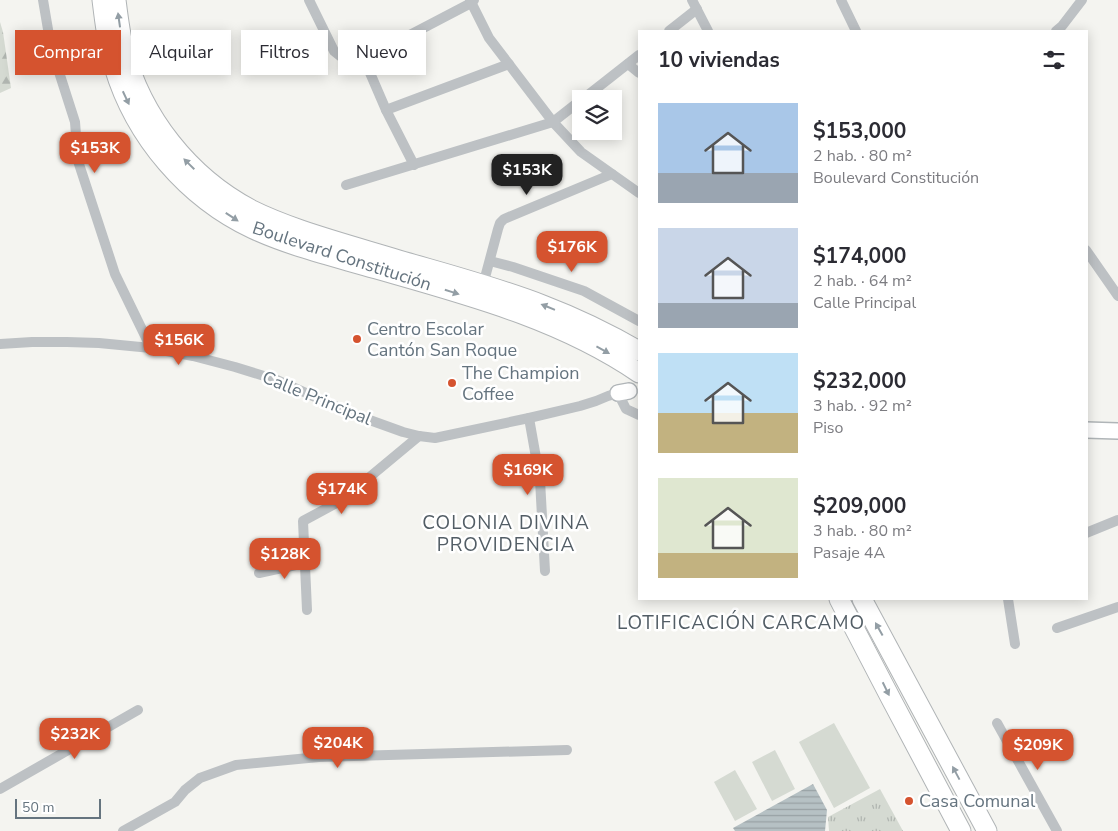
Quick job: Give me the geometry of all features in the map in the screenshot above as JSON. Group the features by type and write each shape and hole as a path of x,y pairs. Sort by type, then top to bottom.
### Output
{"highway":[{"name":"Boulevard Constitución","path":"102,0 106,32 114,67 121,88 134,115 152,144 167,163 184,182 216,207 247,226 294,245 536,318 590,343 638,372"},
{"name":"Boulevard Constitución","path":"116,0 124,48 133,78 157,123 188,163 233,200 273,220 324,238 542,304 573,317 638,350"},
{"path":"841,600 961,831"},
{"path":"863,600 987,831"}],"street":[{"path":"43,0 51,47 75,122 78,161 115,274 151,348"},
{"path":"309,0 334,51 338,54"},
{"path":"840,0 855,30"},
{"path":"1057,30 1082,0"},
{"path":"418,30 472,1 489,38 553,122 581,152 638,192"},
{"path":"670,30 694,5 707,30"},
{"path":"594,90 638,56"},
{"path":"386,110 509,64"},
{"path":"628,64 638,72"},
{"path":"371,75 414,165"},
{"path":"346,185 553,122 572,107"},
{"path":"483,285 500,223 612,174"},
{"path":"1088,253 1118,296"},
{"path":"490,261 584,291 638,320"},
{"name":"Calle Principal","path":"0,344 67,342 151,348 235,367 277,380 353,414 403,432 435,438 580,406 623,392 626,409 638,415"},
{"path":"529,418 540,480 545,571"},
{"path":"1088,430 1118,431"},
{"path":"307,610 303,522 342,500 419,436"},
{"path":"1088,532 1118,520"},
{"path":"259,573 305,562"},
{"path":"1008,600 1015,644"},
{"path":"1057,628 1118,607"},
{"path":"0,789 138,710"},
{"path":"997,723 1057,831"},
{"path":"123,831 176,802 185,790 200,778 236,765 319,757 567,750"}],"green space":[{"path":"0,22 11,88 0,93"},
{"path":"834,723 870,788 834,808 799,742"},
{"path":"775,750 795,789 772,801 752,762"},
{"path":"735,770 757,809 735,821 714,782"},
{"path":"880,789 903,831 829,831 828,817"}],"shaded area":[{"path":"813,784 827,810 825,831 735,831 733,828"}],"place":[{"name":"Centro Escolar Cantón San Roque","path":"357,339"},
{"name":"The Champion Coffee","path":"452,383"},
{"name":"Casa Comunal","path":"909,801"}],"district":[{"name":"COLONIA DIVINA PROVIDENCIA","path":"506,534"},
{"name":"LOTIFICACIÓN CARCAMO","path":"741,623"}]}
